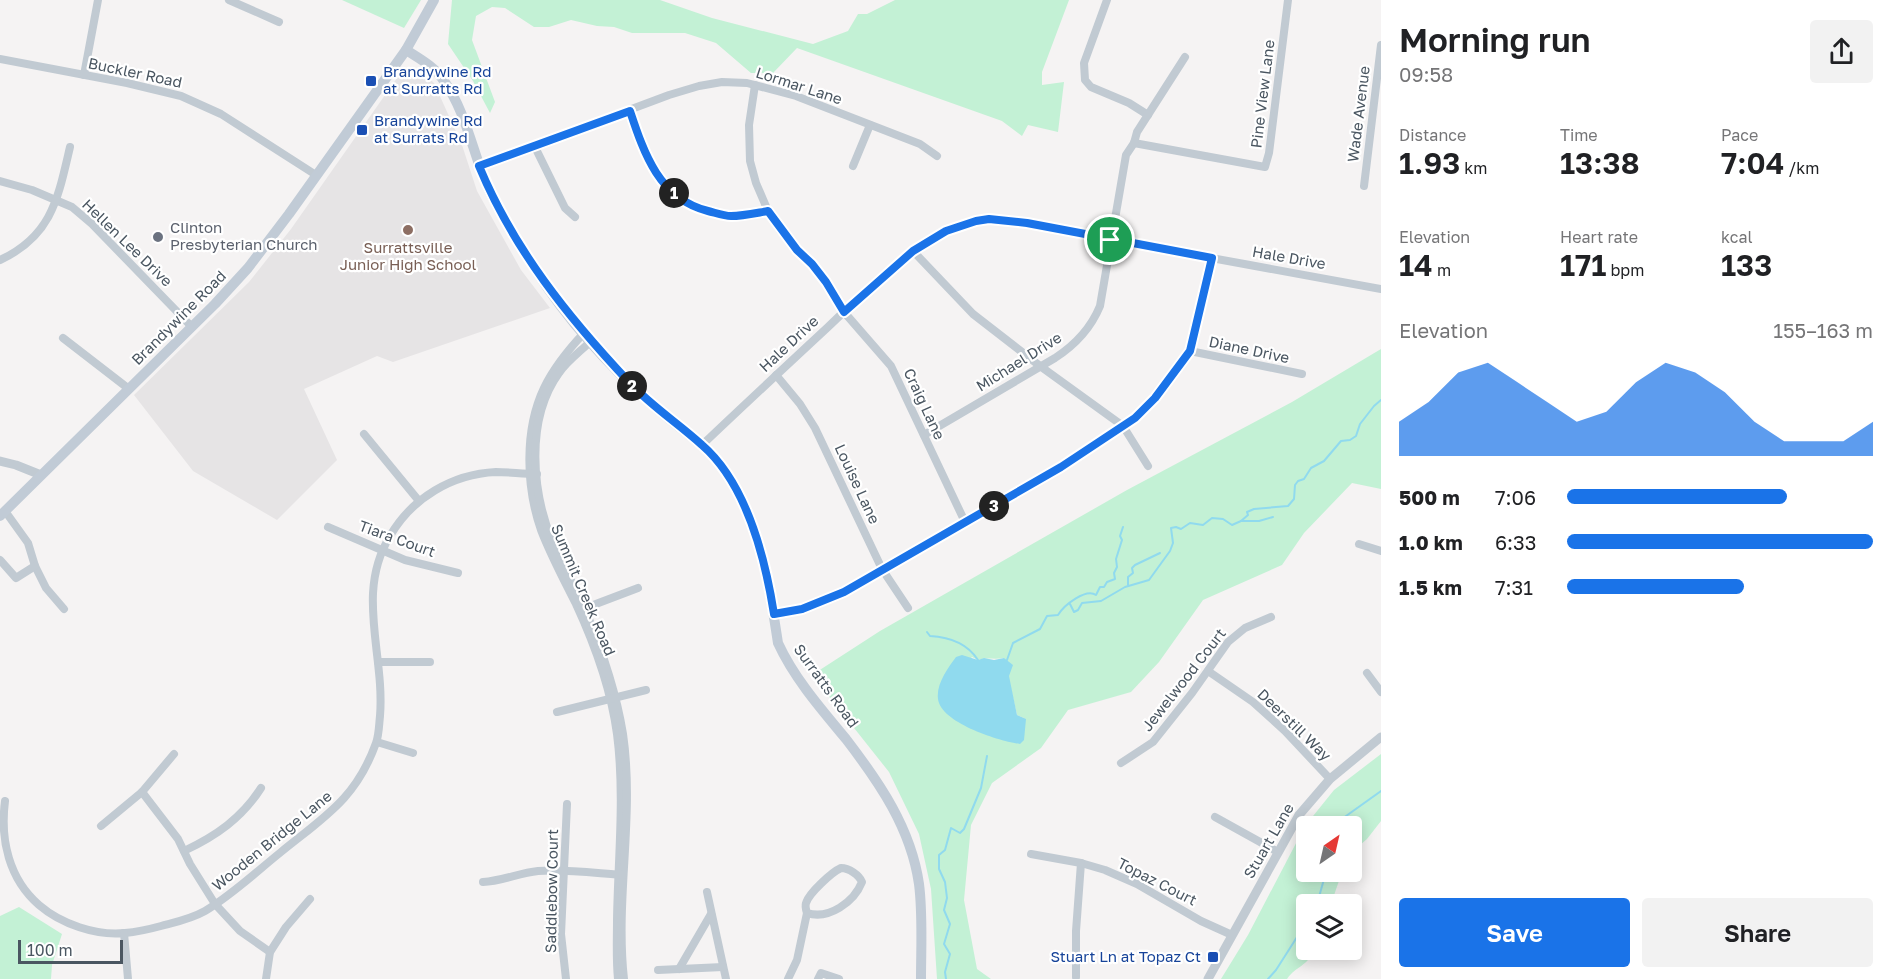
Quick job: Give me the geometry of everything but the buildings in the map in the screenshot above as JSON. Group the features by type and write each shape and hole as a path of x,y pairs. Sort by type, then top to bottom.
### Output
{"main road":[{"name":"Brandywine Road","path":"3,513 248,268 406,50 434,0"},
{"name":"Surratts Road","path":"406,50 429,64 444,80 455,99 490,192 550,291 631,385 654,407 702,445 727,476 748,515 764,558 778,643 794,673 870,770 898,815 906,835 919,882 922,921 921,979"}],"street":[{"path":"84,75 98,0"},
{"path":"229,0 279,22"},
{"path":"1107,0 1086,57 1083,69 1085,80 1091,87 1129,103 1148,115"},
{"name":"Pine View Lane","path":"1134,143 1265,166 1269,153 1288,0"},
{"name":"Wade Avenue","path":"1364,186 1381,45"},
{"name":"Michael Drive","path":"924,435 1055,358 1073,345 1093,321 1100,306 1126,155 1134,143 1137,132 1185,57"},
{"name":"Buckler Road","path":"0,59 164,91 200,103 316,175"},
{"name":"Lormar Lane","path":"479,166 669,95 722,82 755,85 796,96 920,144 937,156"},
{"name":"Craig Lane","path":"755,85 749,125 750,161 756,183 768,211 797,250 826,282 844,312 891,366 965,522"},
{"path":"630,111 657,176 676,196 700,209 729,216 768,211"},
{"path":"854,166 870,125"},
{"path":"534,145 565,208 575,217"},
{"path":"0,260 21,249 47,222 57,200 70,147"},
{"name":"Hellen Lee Drive","path":"0,181 17,185 72,207 92,224 191,326"},
{"name":"Hale Drive","path":"702,445 913,251 946,231 976,221 989,219 1027,223 1381,289"},
{"path":"913,251 964,305 1040,366 1123,426 1148,466"},
{"path":"774,614 802,609 833,597 1061,467 1135,418 1155,398 1190,351 1212,258"},
{"name":"Summit Creek Road","path":"588,337 560,371 546,397 538,431 533,474 540,528 581,609 614,698 626,758 628,789 621,875 618,979"},
{"path":"63,338 129,389"},
{"name":"Diane Drive","path":"1190,351 1302,374"},
{"name":"Louise Lane","path":"776,375 800,404 815,428 882,569 908,608"},
{"path":"364,434 418,501"},
{"path":"0,461 41,475"},
{"name":"Wooden Bridge Lane","path":"5,801 3,834 6,854 28,894 49,913 70,923 103,932 124,933 178,922 201,913 329,814 344,800 361,776 377,742 381,701 373,624 372,588 375,568 399,521 418,501 446,484 464,477 496,472 533,474"},
{"path":"3,513 28,543 35,566 46,588 64,609"},
{"name":"Tiara Court","path":"328,527 382,551 458,573"},
{"path":"1359,544 1381,551"},
{"path":"0,560 16,578 35,566"},
{"path":"581,609 638,588"},
{"name":"Jewelwood Court","path":"1121,763 1153,742 1208,671 1221,650 1237,633 1254,623 1270,618"},
{"path":"378,662 430,662"},
{"name":"Deerstill Way","path":"1208,671 1253,702 1285,731 1330,779"},
{"path":"1367,672 1381,692"},
{"path":"557,712 646,690"},
{"name":"Stuart Lane","path":"1208,979 1299,815 1330,779 1381,737"},
{"path":"377,742 413,753"},
{"path":"101,826 142,792 174,754"},
{"path":"184,851 225,828 245,810 261,788"},
{"path":"142,792 169,826 215,904 240,931 270,952"},
{"name":"Saddlebow Court","path":"566,979 561,934 567,804"},
{"path":"1215,817 1278,852"},
{"name":"Topaz Court","path":"1031,855 1081,863 1137,884 1201,921 1232,935"},
{"path":"1076,977 1076,919 1081,863"},
{"path":"789,979 797,960 807,913 806,903 811,895 835,871 845,868 861,878 859,889 837,909 828,914 807,913"},
{"path":"483,882 500,881 535,872 564,870 621,875"},
{"name":"Summit Creek Road","path":"621,875 624,979"},
{"path":"707,892 726,979"},
{"path":"266,979 270,952 286,927 310,899"},
{"path":"680,969 711,914"},
{"path":"124,933 128,979"},
{"path":"658,970 723,967"},
{"path":"818,979 822,973 839,979"}],"shaded area":[{"path":"404,68 420,70 434,83 462,145 477,191 521,270 550,308 393,362 377,356 304,389 337,460 277,520 193,471 134,395 249,282 291,229"}],"green space":[{"path":"342,0 421,0 404,28"},
{"path":"452,0 660,0 712,18 813,44 848,31 858,14 867,14 895,0 1069,0 1042,72 1042,85 1064,82 1058,132 1028,125 1022,136 1002,121 797,48 773,73 751,73 716,43 685,33 632,33 614,27 571,20 549,27 534,27 505,8 492,7 476,16 472,40 495,102 490,113 473,81 448,44"},
{"path":"1381,349 1381,489 1352,483 1304,533 1282,565 1203,600 1159,662 1131,692 1068,710 1041,748 992,783 971,825 964,900 977,969 991,979 937,979 931,889 919,834 889,772 812,675 880,631 1127,490 1292,402","holes":["972,657 978,660 1004,658 1017,715 1026,719 939,691"]},
{"path":"1381,754 1381,821 1362,843 1362,816 1313,816 1334,790"},
{"path":"1296,843 1296,882 1339,882 1334,894 1296,894 1296,960 1308,960 1287,979 1221,979 1248,935"},
{"path":"19,907 62,934 52,965 51,979 0,979 0,916"}],"water":[{"path":"962,655 978,660 1004,658 1013,665 1009,676 1017,715 1026,719 1024,740 1020,744 972,729 949,716 942,708 938,699 941,682 956,657"}],"waterway":[{"path":"1070,604 1074,612 1082,603 1101,601 1125,587 1149,580 1170,551 1173,543 1171,528 1181,529 1190,523 1203,525 1212,518 1223,519 1232,525 1241,521 1248,515 1247,512 1254,509 1288,506 1294,499 1295,485 1298,481 1304,479 1311,468 1324,461 1341,441 1350,440 1356,436 1360,424 1381,400"},
{"path":"1241,521 1259,521 1273,517"},
{"path":"1007,660 1013,643 1040,629 1047,616 1058,615 1070,602 1081,596 1092,593 1096,595 1100,587 1104,587 1107,582 1115,579 1116,559 1122,540 1120,536 1123,527"},
{"path":"1128,585 1128,577 1133,573 1132,568 1160,553"},
{"path":"927,632 930,636 963,645 978,660"},
{"path":"946,979 945,972 950,954 944,944 950,924 944,910 947,898 945,882 939,869 939,855 945,850 951,828 960,833 964,829 981,788 987,756"},
{"path":"1346,816 1381,791"},
{"path":"1320,894 1323,882"},
{"path":"1268,979 1296,939"}],"place":[{"name":"Brandywine Rd at Surratts Rd","path":"371,81"},
{"name":"Brandywine Rd at Surrats Rd","path":"362,130"},
{"name":"Surrattsville Junior High School","path":"408,230"},
{"name":"Clinton Presbyterian Church","path":"158,237"},
{"name":"Stuart Ln at Topaz Ct","path":"1213,957"}],"route":[{"path":"630,111 643,150 657,176 676,196 700,209 729,216 768,211 780,230 826,282 844,312 913,251 946,231 976,221 989,219 1027,223 1110,240 1212,258 1190,351 1155,398 1135,418 1112,435 1061,467 860,583 802,609 774,614 762,551 741,500 727,476 702,445 654,407 631,385 550,291 514,235 490,192 479,166 630,111"}]}
